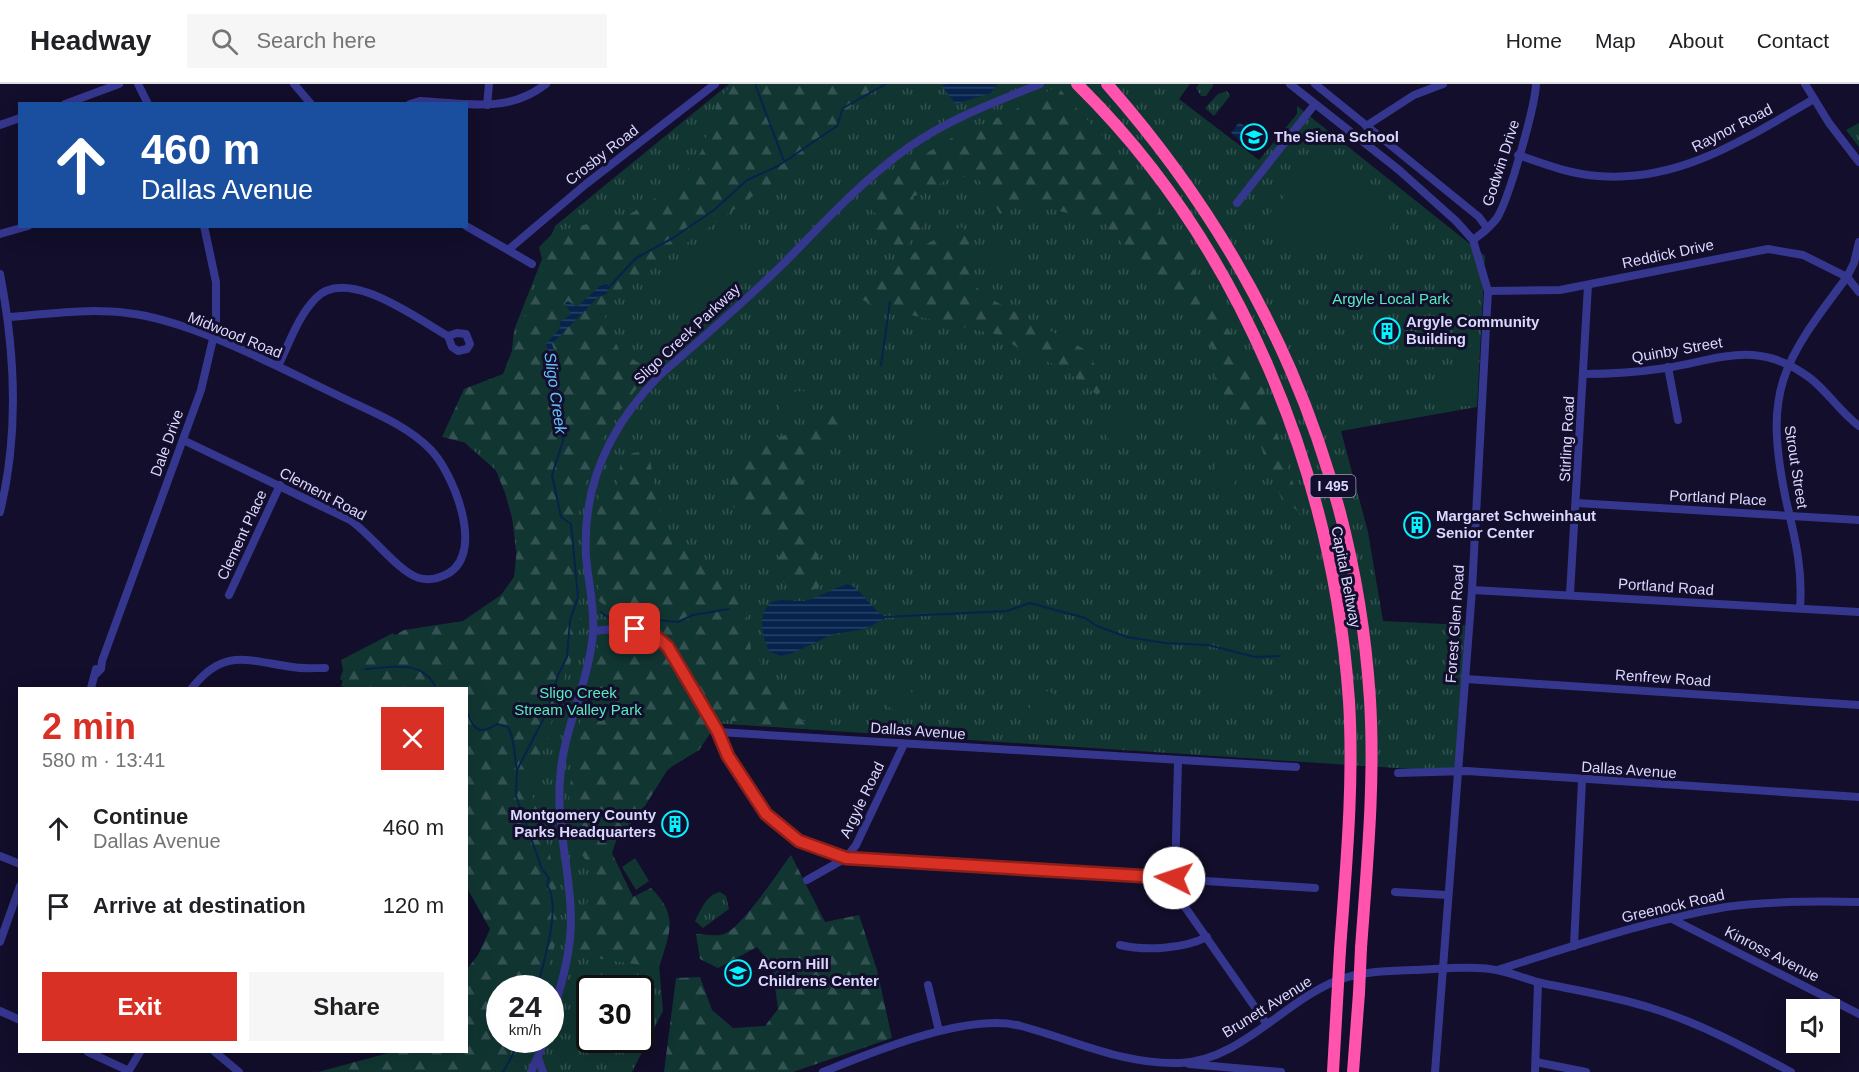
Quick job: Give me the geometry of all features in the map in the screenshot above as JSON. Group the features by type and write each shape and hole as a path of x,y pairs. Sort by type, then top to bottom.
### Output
{"highway":[{"name":"Capital Beltway","path":"1107,84 1188,184 1241,268 1284,351 1328,468 1357,590 1370,701 1371,797 1356,1072"},
{"name":"Capital Beltway","path":"1080,86 1112,121 1170,195 1223,277 1276,387 1308,474 1338,603 1349,702 1350,796 1332,1072"}],"street":[{"path":"70,102 119,84"},
{"path":"138,84 147,102"},
{"path":"294,84 300,87 309,102"},
{"path":"487,105 489,84"},
{"path":"468,104 487,105 517,101 546,84"},
{"name":"Crosby Road","path":"508,250 586,184 715,84"},
{"name":"Sligo Creek Parkway","path":"563,975 571,926 560,813 560,779 593,631 585,524 589,495 601,459 616,428 639,397 866,183 909,147 968,113 1040,84"},
{"name":"Forest Glen Road","path":"1290,84 1444,208 1473,240 1488,291 1472,590 1447,895 1436,1072"},
{"path":"1314,84 1479,217 1487,228"},
{"path":"1366,126 1414,95 1443,84"},
{"name":"Godwin Drive","path":"1473,240 1496,219 1536,101 1536,84"},
{"path":"1806,84 1814,99 1859,162"},
{"path":"299,102 300,87"},
{"name":"Raynor Road","path":"1518,155 1557,168 1596,176 1642,175 1676,169 1723,151 1814,99"},
{"path":"415,102 420,100 442,102"},
{"path":"1237,203 1315,104"},
{"path":"0,125 18,119"},
{"path":"468,227 532,264"},
{"path":"0,234 21,228"},
{"name":"Dale Drive","path":"91,687 96,674 101,669 201,390 216,325 216,282 204,228"},
{"name":"Strout Street","path":"1800,608 1801,562 1775,432 1777,405 1788,365 1808,329 1847,278 1859,243"},
{"name":"Reddick Drive","path":"1488,291 1560,290 1768,249 1803,255 1847,278"},
{"path":"0,274 9,317 13,413 0,509"},
{"path":"1847,278 1859,292"},
{"name":"Stirling Road","path":"1570,594 1588,285"},
{"path":"278,366 295,331 317,296 344,287 372,294 448,336"},
{"name":"Midwood Road","path":"9,317 91,310 127,312 168,322 278,366 393,422 411,433 432,451"},
{"name":"Quinby Street","path":"1584,374 1631,373 1668,368 1714,356 1753,355 1788,365 1810,378 1859,426"},
{"path":"1668,368 1678,420"},
{"name":"Clement Road","path":"183,440 280,485 363,528 408,573 419,578 434,579 453,570 462,557 466,543 460,502 449,476 432,451"},
{"name":"Clement Place","path":"229,595 280,485"},
{"name":"Portland Place","path":"1576,503 1859,520"},
{"name":"Portland Road","path":"1472,590 1859,612"},
{"path":"593,631 645,630 659,638 689,680 718,732 728,756 766,814 799,841 846,858 1315,888"},
{"path":"193,687 203,675 223,661 244,658 294,668 325,668"},
{"name":"Renfrew Road","path":"1465,680 1859,705"},
{"name":"Dallas Avenue","path":"718,732 1296,767"},
{"name":"Argyle Road","path":"807,880 846,858 864,831 904,744"},
{"path":"1178,761 1174,878 1178,897 1266,1023"},
{"name":"Dallas Avenue","path":"1398,773 1467,771 1859,797"},
{"path":"1574,946 1582,780"},
{"path":"0,856 18,863"},
{"path":"0,942 18,892"},
{"path":"1395,892 1447,895"},
{"name":"Greenock Road","path":"1499,970 1574,946 1672,919 1726,908 1767,903 1859,902"},
{"name":"Kinross Avenue","path":"1672,919 1859,1014"},
{"path":"1120,945 1130,947 1176,945 1197,942 1207,937"},
{"name":"Brunett Avenue","path":"823,1072 836,1070 850,1062 964,1024 1005,1023 1108,1054 1182,1063 1217,1054 1304,997 1353,976 1372,972 1443,969 1499,970 1538,982 1651,1008 1688,1022 1791,1072"},
{"path":"1535,1072 1538,982"},
{"path":"928,985 939,1031"},
{"path":"0,1011 18,1019"},
{"path":"90,1053 129,1071 139,1053"},
{"path":"216,1053 239,1072"},
{"path":"531,1072 540,1053"},
{"path":"538,1058 543,1072"},
{"path":"850,1062 855,1072"},
{"path":"1536,1062 1586,1072"},
{"path":"1182,1063 1281,1072"}],"green space":[{"path":"729,84 1190,84 1179,99 1259,160 1297,114 1297,106 1485,256 1477,407 1341,431 1368,532 1383,621 1465,625 1457,772 711,723 706,733 593,842 659,965 663,1011 654,1029 654,975 576,975 576,1053 642,1053 632,1072 369,1072 388,1053 468,1053 468,1046 486,989 486,1053 564,1053 564,975 491,975 504,933 468,701 468,687 351,687 340,679 343,670 341,660 393,633 397,638 453,628 520,586 508,481 465,443 508,391 514,330 555,226"},
{"path":"732,84 884,84 849,108 836,143 753,196 612,296 605,317 620,352 651,370 606,428 581,493 575,557 581,618 577,647 559,689 546,746 527,781 553,868 558,904 556,938 546,975 486,975 486,1053 510,1053 497,1072 318,1072 388,1053 468,1053 468,968 478,955 490,929 468,890 468,687 341,686 349,661 404,630 463,621 501,595 514,577 518,539 505,493 487,448 442,437 464,389 503,374 544,267 539,247 554,232 630,214 675,186 701,152 717,103"},
{"path":"1199,84 1213,84 1213,86 1206,96 1201,96 1196,88"},
{"path":"1057,86 1143,182 1263,389 1304,517 1280,495 1251,421 1230,407 1215,379 1219,361 1192,314 1172,303 1104,222 1023,202 1000,214 976,175 947,180 913,197 923,226 905,248 886,244 884,233 865,231 879,217 864,203 899,170 953,137 1011,112"},
{"path":"1227,91 1230,96 1214,116 1205,108 1218,94"},
{"path":"1859,123 1859,147 1846,130"},
{"path":"1323,151 1371,187 1388,186 1391,249 1288,254 1287,240 1273,236 1259,226 1285,196 1285,191 1289,191"},
{"path":"729,217 760,251 688,317 657,283"},
{"path":"961,227 971,234 968,268 979,290 987,297 1084,349 1095,365 1105,388 1097,395 1063,368 1024,352 999,335 880,308 852,295 930,242"},
{"path":"997,246 1009,250 1012,267 1007,275 997,276 991,273 989,258"},
{"path":"1455,338 1470,338 1470,360 1454,360"},
{"path":"1436,367 1472,370 1473,406 1440,405 1436,400"},
{"path":"805,391 814,399 810,413 791,417 780,412 779,402 791,392"},
{"path":"1197,405 1207,410 1212,420 1207,430 1197,435 1187,430 1182,420 1187,410"},
{"path":"834,413 846,415 846,425 800,459 813,545 828,578 818,588 793,596 783,581 776,542 755,514 733,507 726,493 744,452 766,441 792,433 817,416"},
{"path":"1119,413 1130,417 1134,428 1130,439 1119,443 1108,439 1104,428 1108,417"},
{"path":"930,427 938,429 945,438 943,448 931,457 915,450 909,441 909,436 915,430"},
{"path":"648,451 663,524 731,585 745,606 751,650 773,678 791,712 816,730 725,720 709,735 699,750 668,769 638,817 618,835 612,853 633,897 651,888 660,898 669,917 669,935 659,968 577,955 579,920 590,896 593,872 572,839 569,794 577,736 599,643 610,638 610,610 599,601 595,534 599,492 617,485 621,461 633,453"},
{"path":"1224,460 1237,470 1234,484 1225,492 1217,490 1215,466"},
{"path":"1227,675 1235,675 1242,682 1242,690 1235,697 1227,697 1220,690 1220,682"},
{"path":"898,682 908,686 912,696 908,706 898,710 888,706 884,696 888,686"},
{"path":"1048,691 1054,695 1055,701 1050,714 1038,715 1031,712 1030,706 1034,700"},
{"path":"791,855 825,922 859,915 877,970 892,1038 793,1072 664,1072 676,978 700,977 712,1010 733,1028 765,1026 778,1009 772,965 757,947 718,968 700,959 696,934 721,935 731,930 769,886"},
{"path":"635,858 649,881 636,890 622,867"},
{"path":"720,892 726,896 729,909 703,928 695,921 711,896"}],"water":[{"path":"946,84 997,84 991,93 956,104 942,87"},
{"path":"1239,122 1261,139 1252,150 1231,133"},
{"path":"608,283 607,294 598,297 552,344 560,366 550,362 546,344 561,327 559,323 571,314 565,303 568,301 577,307 600,286"},
{"path":"848,584 859,591 885,617 884,619 865,629 834,634 790,654 781,656 770,652 762,624 765,610 769,605 779,600 808,600"}],"waterway":[{"path":"755,84 784,161"},
{"name":"Sligo Creek","path":"608,288 636,258 673,238 714,210 747,180 778,166 837,126 843,108 886,84"},
{"path":"881,365 890,302"},
{"name":"Sligo Creek","path":"541,975 550,935 553,906 547,885 549,878 542,869 516,796 517,770 547,712 558,675 567,657 570,620 578,597 571,524 561,517 552,475 563,441 552,361"},
{"path":"885,617 1007,611 1030,603 1085,618 1097,626 1127,637 1165,643 1208,645 1255,657 1280,656"},
{"path":"601,612 621,621 639,618 678,622 693,615 729,609"},
{"path":"365,669 395,666 415,669 430,679 435,687"},
{"path":"468,715 477,729 485,730 497,724 508,727 513,742 517,770"},
{"name":"Sligo Creek","path":"503,1072 514,1053"}],"place":[{"name":"The Siena School","path":"1254,137"},
{"name":"Argyle Community Building","path":"1387,331"},
{"name":"Margaret Schweinhaut Senior Center","path":"1417,525"},
{"name":"Montgomery County Parks Headquarters","path":"675,824"},
{"name":"Acorn Hill Childrens Center","path":"738,973"}],"route":[{"path":"635,629 652,633 668,647 718,732 728,756 766,814 781,828 813,848 846,858 1174,878"}],"park label":[{"name":"Argyle Local Park","path":"1391,299"},
{"name":"Sligo Creek Stream Valley Park","path":"578,702"}]}
